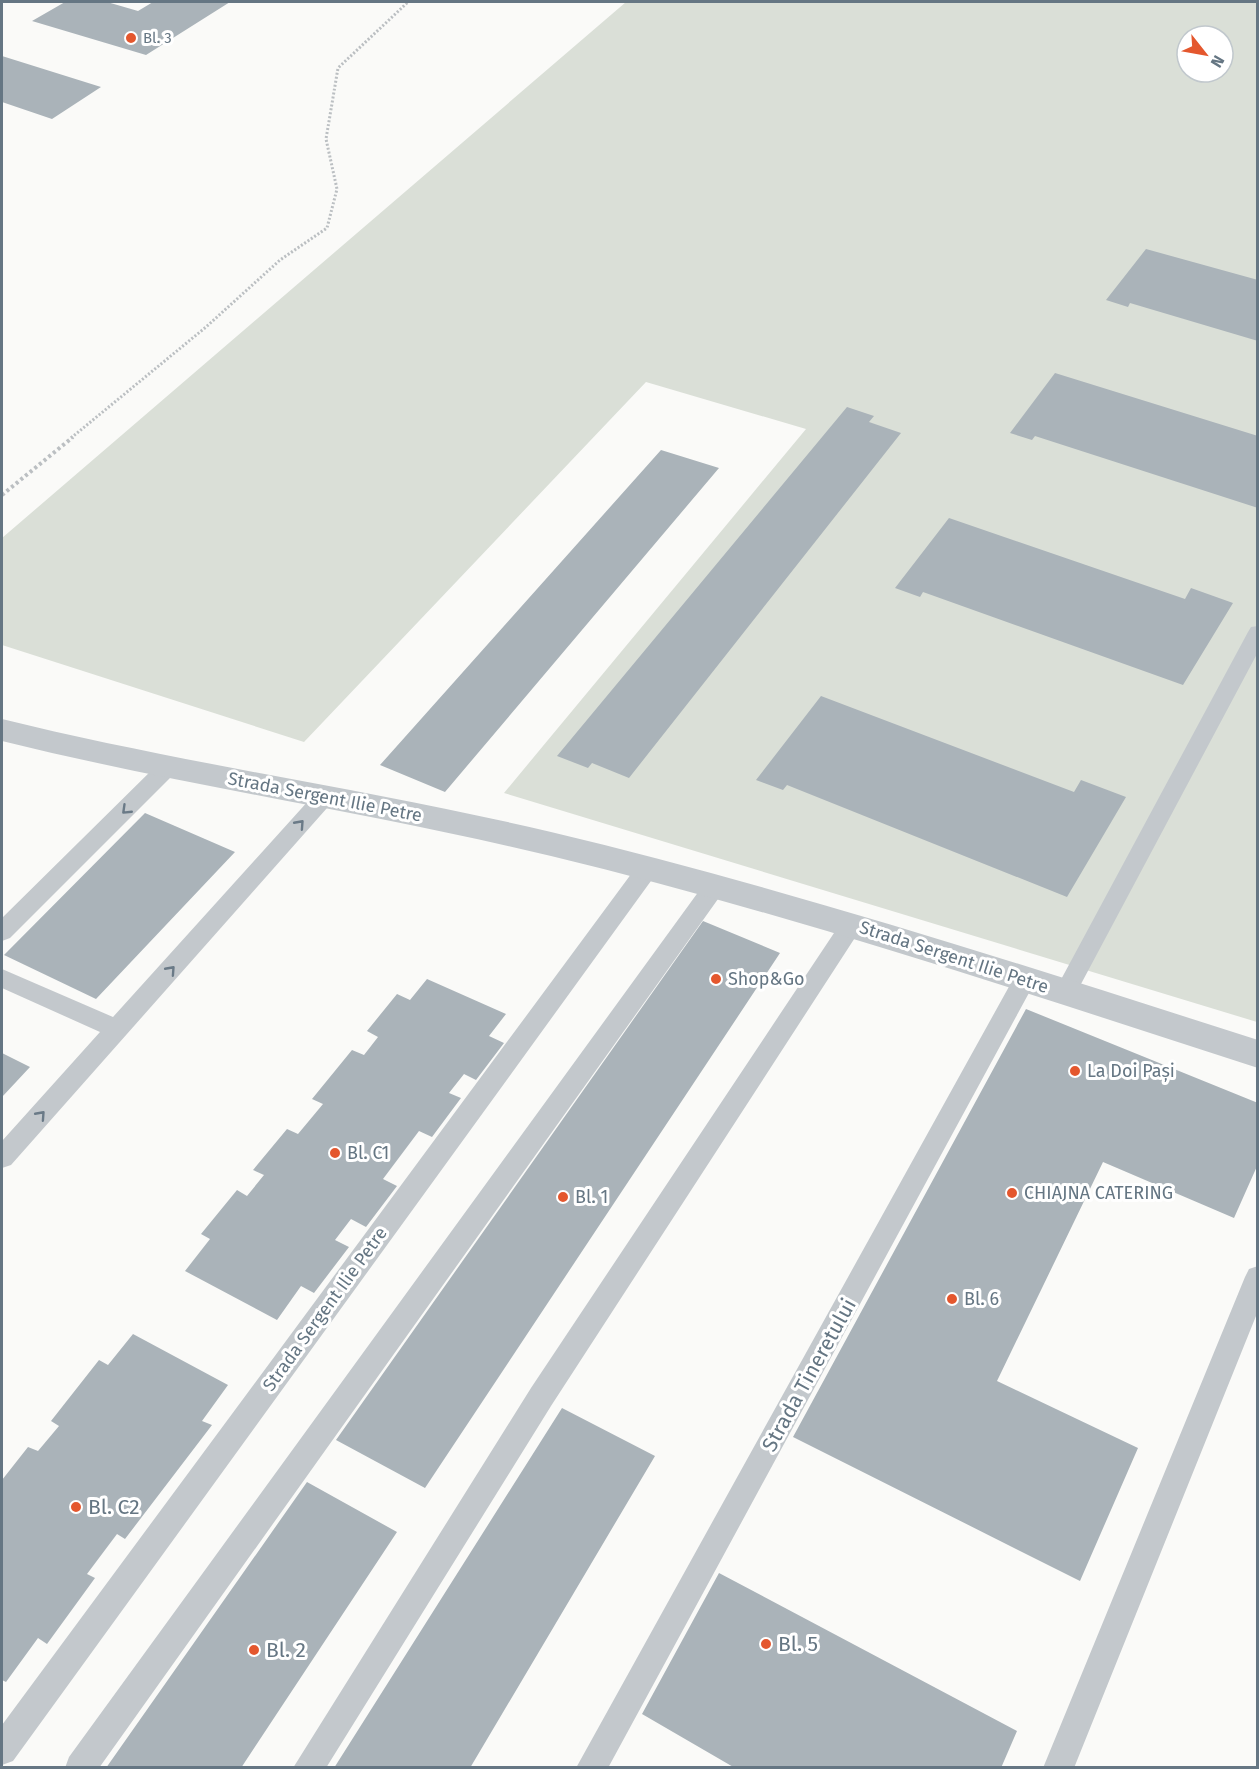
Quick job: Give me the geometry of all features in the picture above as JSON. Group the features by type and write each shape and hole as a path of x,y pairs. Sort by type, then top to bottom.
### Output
{"street":[{"name":"Strada Sergent Ilie Petre","path":"2,730 167,768 327,794 648,868 852,924 1257,1054"}],"lane":[{"path":"1065,993 1257,632"},
{"path":"2,932 167,768"},
{"path":"2,1158 327,794"},
{"name":"Strada Sergent Ilie Petre","path":"2,1750 648,868"},
{"path":"80,1767 715,886"},
{"path":"308,1767 541,1397 852,924"},
{"path":"2,978 118,1030"},
{"name":"Strada Tineretului","path":"591,1767 735,1511 1024,980"},
{"path":"1058,1767 1257,1277"}],"path":[{"path":"2,495 206,327 280,260 327,228 337,189 326,139 338,68 408,2"}],"shaded area":[{"path":"626,2 1257,2 1257,1022 504,793 806,429 646,382 304,742 2,645 2,538"}],"building":[{"name":"Bl. 3","path":"65,2 107,2 138,11 153,2 230,2 146,55 32,21"},
{"path":"2,56 101,87 52,119 2,102"},
{"path":"1146,249 1258,280 1258,341 1130,303 1128,307 1106,300"},
{"path":"1055,373 1258,436 1258,508 1035,436 1032,440 1010,433"},
{"path":"847,407 874,416 869,422 901,433 629,778 592,763 588,768 557,756"},
{"path":"661,450 719,468 445,792 380,765"},
{"path":"949,518 1185,599 1191,588 1233,603 1183,685 923,592 920,597 895,588"},
{"path":"821,696 1074,792 1081,780 1126,797 1067,897 787,785 783,790 756,780"},
{"path":"145,813 235,852 96,999 4,955"},
{"name":"Bl. 1","path":"703,921 780,953 425,1488 336,1440"},
{"name":"Bl. C1","path":"427,979 506,1014 489,1036 504,1043 476,1080 464,1074 449,1093 461,1098 432,1137 419,1131 383,1179 397,1186 366,1227 351,1219 335,1240 349,1247 314,1293 301,1286 277,1320 185,1271 210,1239 201,1234 237,1190 247,1196 264,1175 253,1170 287,1129 298,1134 323,1104 312,1099 352,1050 364,1055 378,1037 367,1031 397,994 410,1000"},
{"name":"Bl. 6","path":"1026,1009 1258,1103 1258,1164 1234,1218 1103,1162 997,1381 1138,1448 1080,1581 793,1437"},
{"path":"2,1053 30,1067 2,1097"},
{"name":"Bl. C2","path":"133,1334 228,1385 202,1421 212,1425 125,1539 117,1534 87,1574 95,1578 47,1644 38,1638 6,1682 2,1680 2,1480 28,1447 38,1451 59,1426 51,1421 99,1360 108,1365"},
{"path":"562,1408 655,1456 470,1768 334,1768"},
{"name":"Bl. 2","path":"307,1482 397,1532 241,1768 106,1768"},
{"name":"Bl. 5","path":"719,1573 1017,1731 1001,1768 735,1768 642,1714"}],"place":[{"name":"Bl. 3","path":"131,38"},
{"name":"Shop&Go","path":"716,979"},
{"name":"La Doi Pași","path":"1075,1071"},
{"name":"Bl. C1","path":"335,1153"},
{"name":"CHIAJNA CATERING","path":"1012,1193"},
{"name":"Bl. 1","path":"563,1197"},
{"name":"Bl. 6","path":"952,1299"},
{"name":"Bl. C2","path":"76,1507"},
{"name":"Bl. 5","path":"766,1644"},
{"name":"Bl. 2","path":"254,1650"}]}
